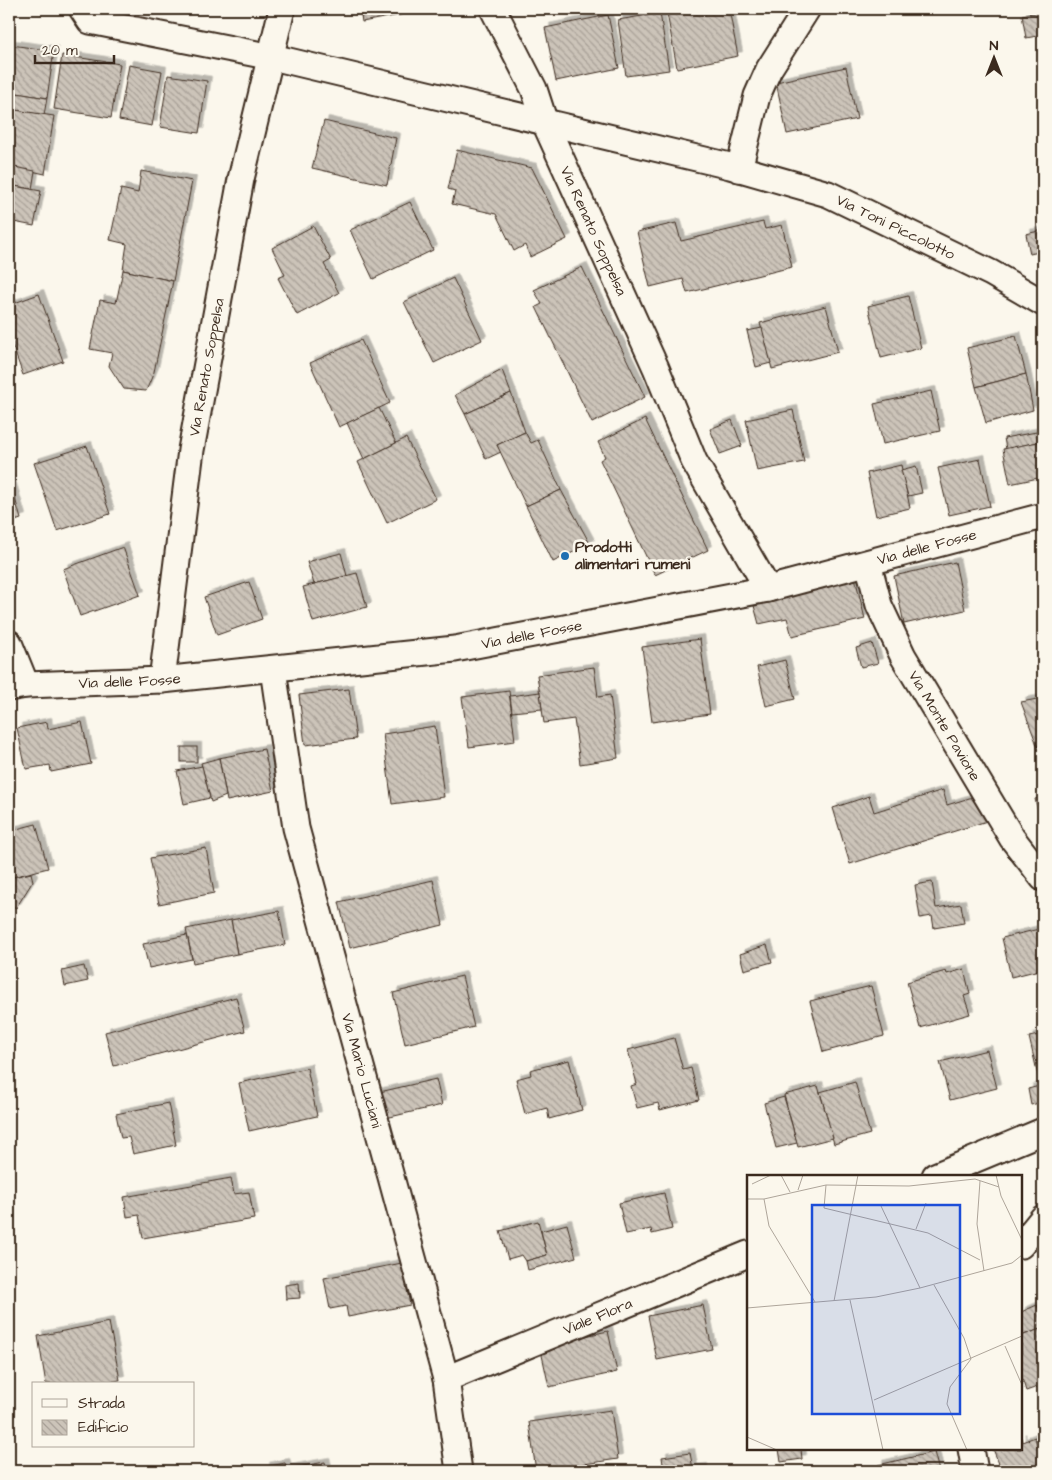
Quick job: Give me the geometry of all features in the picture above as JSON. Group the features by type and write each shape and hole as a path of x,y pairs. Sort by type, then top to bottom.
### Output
{"street":[{"path":"82,9 90,21 272,57 544,123"},
{"name":"Via Renato Soppelsa","path":"162,680 191,450 241,179 272,57 282,9"},
{"name":"Via Renato Soppelsa","path":"494,9 534,89 544,123 656,368 694,461 768,589"},
{"path":"739,169 757,96 769,69 807,9"},
{"name":"Via Toni Piccolotto","path":"544,123 739,169 828,194 991,273 1043,303"},
{"name":"Via delle Fosse","path":"17,687 162,680 455,649 768,589 1043,516"},
{"name":"Via Monte Pavione","path":"868,562 879,605 903,656 1012,838 1043,878"},
{"path":"9,643 17,687"},
{"name":"Via Mario Luciani","path":"273,669 296,828 446,1380 459,1471"},
{"path":"937,1175 1043,1132"},
{"path":"1022,1244 1043,1218"},
{"name":"Viale Flora","path":"446,1380 747,1254"},
{"path":"970,1450 975,1471"}],"building":[{"path":"360,9 432,9 362,22"},
{"path":"691,9 729,9 738,56 677,68 667,13"},
{"path":"1043,11 1043,35 1026,38 1022,15"},
{"path":"660,13 669,70 626,76 618,20"},
{"path":"608,15 619,68 556,81 545,28"},
{"path":"11,45 54,51 47,98 9,92"},
{"path":"62,55 120,64 111,118 54,109"},
{"path":"129,65 162,71 152,126 119,120"},
{"path":"846,67 857,119 787,134 776,82"},
{"path":"168,75 207,81 199,133 160,127"},
{"path":"11,92 47,98 44,115 9,109"},
{"path":"9,109 54,116 45,174 9,166"},
{"path":"324,121 396,138 387,185 312,168"},
{"path":"457,150 532,168 567,239 530,257 525,245 514,251 496,214 452,204 455,191 448,189"},
{"path":"9,166 35,171 32,189 9,185"},
{"path":"141,171 192,181 173,281 123,270 127,244 110,240 121,189 138,193"},
{"path":"9,185 41,191 34,226 9,221"},
{"path":"410,202 433,250 373,279 350,230"},
{"path":"763,222 765,229 782,225 792,267 687,293 683,279 650,287 637,232 676,223 681,241"},
{"path":"313,226 331,260 324,264 339,293 297,315 278,278 285,275 272,248"},
{"path":"1043,230 1043,251 1030,254 1026,234"},
{"path":"582,267 645,397 592,423 536,307 542,304 534,290"},
{"path":"123,270 173,281 154,372 146,391 124,389 109,366 112,353 90,349 100,300 116,303"},
{"path":"453,278 482,340 434,363 404,302"},
{"path":"39,294 63,361 23,375 9,336 9,305"},
{"path":"908,296 921,348 881,358 868,306"},
{"path":"826,306 838,352 772,369 760,323"},
{"path":"762,328 771,363 756,367 747,331"},
{"path":"1016,336 1026,374 976,387 967,348"},
{"path":"361,340 390,403 339,427 310,363"},
{"path":"502,370 511,393 465,414 455,395"},
{"path":"1026,374 1033,410 986,423 976,387"},
{"path":"931,391 940,431 883,444 874,404"},
{"path":"511,393 525,432 497,445 501,452 486,459 465,414"},
{"path":"379,408 396,443 364,459 347,423"},
{"path":"793,410 804,462 757,471 746,420"},
{"path":"645,419 708,550 655,575 600,460 605,457 598,442"},
{"path":"732,420 742,446 720,454 710,429"},
{"path":"1042,431 1043,441 1006,449 1004,438"},
{"path":"525,432 531,443 538,440 561,490 526,506 497,445"},
{"path":"406,438 436,499 387,523 358,462"},
{"path":"1043,441 1043,477 1010,484 1003,449"},
{"path":"87,446 110,514 57,531 34,463"},
{"path":"980,459 990,506 949,515 938,468"},
{"path":"901,465 910,508 876,516 867,473"},
{"path":"916,466 922,493 908,496 901,470"},
{"path":"9,478 21,519 9,523"},
{"path":"561,490 590,544 553,562 526,506"},
{"path":"123,547 140,595 80,616 63,569"},
{"path":"341,553 347,576 314,584 307,562"},
{"path":"955,562 965,610 904,624 894,576"},
{"path":"357,573 367,607 313,622 303,587"},
{"path":"854,573 865,619 792,636 787,618 759,624 753,602"},
{"path":"249,582 262,619 217,635 204,597"},
{"path":"700,639 710,714 652,722 642,647"},
{"path":"872,643 878,663 861,667 856,648"},
{"path":"785,660 795,699 766,706 757,667"},
{"path":"594,667 598,697 610,695 618,758 580,764 574,719 544,723 537,675"},
{"path":"349,689 356,739 305,745 299,695"},
{"path":"509,691 515,741 469,747 462,697"},
{"path":"540,692 542,709 512,712 510,696"},
{"path":"1043,698 1043,761 1021,702"},
{"path":"47,722 48,729 82,722 91,764 51,772 50,765 26,769 17,728"},
{"path":"435,726 444,797 392,804 383,734"},
{"path":"181,747 197,747 197,762 181,762"},
{"path":"264,749 273,791 227,801 219,758"},
{"path":"219,758 226,796 211,802 201,763"},
{"path":"202,766 210,798 184,804 177,771"},
{"path":"943,790 947,805 979,795 987,821 850,864 833,808 869,796 874,812"},
{"path":"1043,797 1043,830 1035,799"},
{"path":"36,824 48,868 9,878 9,831"},
{"path":"206,848 214,893 159,904 150,858"},
{"path":"31,873 33,881 16,908 9,904 9,878"},
{"path":"433,880 443,925 350,948 339,902"},
{"path":"932,882 936,908 961,904 964,923 934,928 932,916 920,918 915,885"},
{"path":"279,911 285,945 237,954 231,920"},
{"path":"231,920 237,954 193,963 186,929"},
{"path":"1043,928 1043,969 1011,977 1002,938"},
{"path":"187,935 192,959 149,968 143,944"},
{"path":"767,945 772,962 744,970 740,954"},
{"path":"84,966 88,981 65,986 62,971"},
{"path":"964,969 970,994 964,996 970,1014 920,1028 907,982 946,971 947,974"},
{"path":"462,976 474,1027 405,1044 393,993"},
{"path":"871,986 884,1036 823,1052 810,1001"},
{"path":"236,997 245,1031 114,1066 105,1032"},
{"path":"1043,1034 1043,1079 1039,1080 1029,1037"},
{"path":"674,1038 683,1070 691,1068 699,1100 660,1110 658,1103 637,1108 631,1086 637,1084 628,1050"},
{"path":"987,1050 997,1088 950,1100 940,1062"},
{"path":"569,1060 582,1110 549,1119 547,1108 525,1114 516,1079 531,1075 530,1070"},
{"path":"307,1068 317,1116 249,1131 239,1083"},
{"path":"436,1079 442,1105 377,1120 371,1094"},
{"path":"855,1082 870,1134 834,1144 820,1092"},
{"path":"1043,1085 1043,1102 1031,1105 1028,1089"},
{"path":"818,1086 833,1138 798,1147 784,1095"},
{"path":"784,1097 797,1143 776,1148 764,1103"},
{"path":"168,1103 176,1145 133,1154 129,1137 121,1138 116,1114"},
{"path":"231,1178 234,1194 249,1192 254,1219 143,1238 139,1215 127,1217 124,1197"},
{"path":"664,1193 672,1229 652,1234 651,1229 626,1234 619,1203"},
{"path":"538,1221 547,1255 526,1261 522,1255 508,1259 500,1231"},
{"path":"567,1224 576,1257 528,1270 526,1261 547,1255 541,1231"},
{"path":"402,1263 410,1305 348,1317 346,1306 330,1309 324,1278"},
{"path":"299,1283 300,1298 286,1299 285,1285"},
{"path":"703,1305 712,1349 657,1360 648,1316"},
{"path":"1037,1305 1043,1320 1043,1328 1022,1336 1022,1312"},
{"path":"109,1322 120,1380 109,1382 46,1382 38,1336"},
{"path":"1043,1328 1043,1385 1026,1391 1022,1378 1022,1336"},
{"path":"608,1331 617,1372 549,1387 540,1346"},
{"path":"611,1410 618,1459 536,1471 529,1422"},
{"path":"1035,1437 1043,1465 1028,1471 1002,1471 993,1450 1022,1450 1022,1442"},
{"path":"779,1450 801,1450 802,1459 781,1462"},
{"path":"934,1452 939,1471 880,1471 878,1465"},
{"path":"690,1453 693,1469 703,1468 703,1471 664,1471 662,1457"},
{"path":"325,1462 327,1471 266,1471 265,1467 285,1463 287,1469"}],"place":[{"name":"Prodotti alimentari rumeni","path":"565,556"}]}
